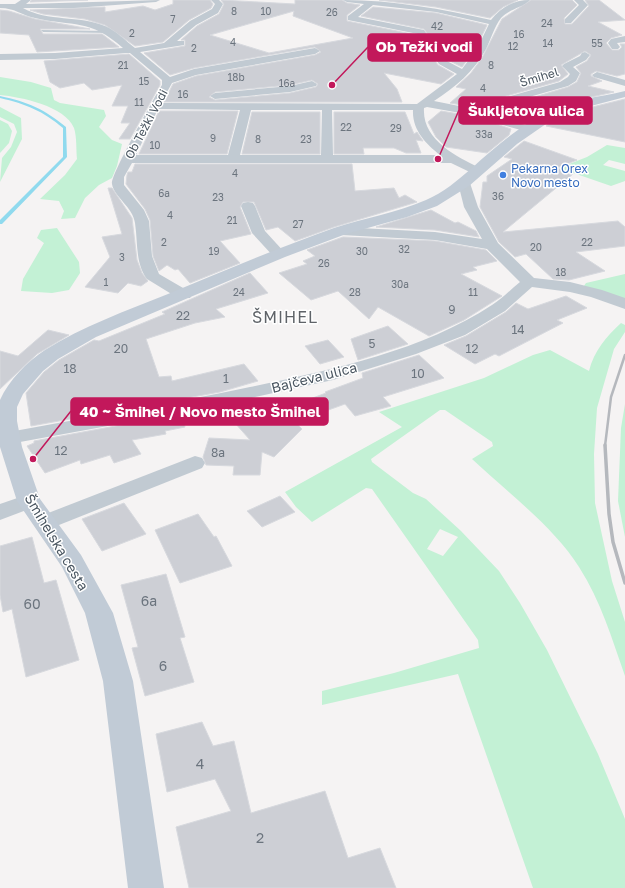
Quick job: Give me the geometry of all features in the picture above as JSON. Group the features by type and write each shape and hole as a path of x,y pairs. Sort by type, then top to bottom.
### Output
{"street":[{"path":"15,7 27,0"},
{"path":"0,6 15,7 156,0"},
{"path":"167,44 194,23 215,11 219,4 215,0"},
{"path":"347,0 456,13 493,23"},
{"path":"476,171 453,159 429,139 422,129 418,118 422,105 462,74 475,59 493,23 501,12 526,0"},
{"path":"568,21 584,5 578,0"},
{"path":"410,7 436,1"},
{"path":"372,2 351,18 421,32 432,51 442,62 462,74"},
{"name":"Ob Težki Vodi","path":"15,7 34,16 90,24 113,35 167,81"},
{"path":"615,47 612,43 614,41 625,39"},
{"path":"0,57 55,56 113,50 133,51 167,44 181,43"},
{"name":"Ob Težki Vodi","path":"167,81 194,72 315,51"},
{"name":"Šmihel","path":"480,113 479,110 493,104 564,84 572,79 575,73 567,66 583,58 585,55"},
{"path":"597,75 625,83"},
{"name":"Ob Težki Vodi","path":"167,81 167,85 156,103 134,149 118,177 118,185 137,210 142,220 147,265 152,276 184,295"},
{"path":"156,103 290,89 312,84"},
{"name":"Šmihelska cesta","path":"146,888 118,681 99,613 72,562 46,522 29,501 9,438 6,420 7,407 22,381 51,355 89,333 184,295 279,254 341,231 402,214 432,203 464,183 476,171 528,129 552,114 568,108 625,94"},
{"path":"156,103 246,107 422,105 480,113 489,118 528,129"},
{"path":"233,159 246,107"},
{"path":"327,107 327,160"},
{"path":"127,159 453,159"},
{"path":"464,183 471,206 492,245 536,283 576,288 596,293 625,304"},
{"path":"248,206 259,233 279,254"},
{"path":"341,231 435,236 492,245"},
{"name":"Bajčeva ulica","path":"9,438 201,403 327,376 410,350 459,331 499,308 536,283"},
{"path":"46,522 195,463"},
{"path":"0,512 29,501"}],"lane":[{"path":"44,31 113,35"},
{"path":"76,36 113,35"}],"green space":[{"path":"0,77 31,82 51,88 54,100 60,103 104,110 106,116 99,127 112,140 122,144 117,166 112,178 99,185 85,198 75,218 61,219 64,211 59,201 40,199 65,175 77,159 74,128 69,120 52,108 19,98 0,95"},
{"path":"0,107 21,118 22,139 0,182 2,158 11,147 17,132 14,124 0,117"},
{"path":"0,120 8,124 12,131 9,143 0,153"},
{"path":"607,145 625,148 625,164 609,160 603,165 625,171 625,181 611,186 559,168 587,157"},
{"path":"57,228 79,262 80,273 69,290 52,293 21,291 23,279 44,243 37,238 41,230"},
{"path":"625,274 625,300 584,286 586,283"},
{"path":"621,323 625,325 625,332 614,349 597,408 594,454 595,503 612,581 625,622 625,676 611,634 594,593 569,552 529,510 472,459 493,446 492,442 445,410 440,410 371,459 372,462 413,493 426,499 461,531 499,571 520,603 547,650 598,754 625,819 625,888 533,888 458,674 322,705 322,691 394,673 479,648 478,640 372,489 366,488 312,522 296,507 285,492 402,427 379,412 484,378 533,355 550,350 589,371 597,351","holes":["440,529 458,537 443,556 427,549"]},
{"path":"625,404 625,537 618,501 621,428"}],"building":[{"path":"32,0 88,0 30,2"},
{"path":"173,0 210,0 213,4 211,8 189,20 163,42 135,46 105,25 85,19 43,14 30,10 105,7 105,12 143,6 155,10 173,4"},
{"path":"221,0 295,4 295,0 342,0 347,3 360,5 347,15 347,21 417,35 438,65 454,74 441,84 384,73 397,89 402,102 164,102 173,84 196,76 315,55 321,52 315,47 194,68 170,75 144,53 185,46 185,40 181,40 197,26 219,14 224,4","holes":["294,11 293,16 353,38 269,53 210,35","312,80 318,84 316,87 290,93 215,100 209,97 215,92 290,85"]},
{"path":"379,0 518,0 503,7 490,18 436,7"},
{"path":"531,0 572,0 577,5 564,18 565,24 572,24 589,6 585,0 599,0 625,20 598,22 622,35 611,38 606,43 612,50 619,50 622,47 620,44 625,44 625,74 617,76 596,71 591,74 591,76 602,81 588,86 614,92 564,103 545,111 527,122 494,115 488,111 568,87 577,82 581,73 576,67 587,61 591,55 585,51 561,65 568,74 559,81 489,101 474,107 450,103 466,89 456,87 471,73 482,58 502,19"},
{"path":"373,7 436,13 487,25 476,48 462,67 446,59 424,29 361,16"},
{"path":"0,10 9,11 35,19 90,29 40,29 43,34 102,34 119,47 37,52 29,35 0,33"},
{"path":"129,54 160,81 160,85 130,139 119,139 130,123 121,123 128,106 112,106 122,85 92,90 84,83 60,88 50,82 44,61"},
{"path":"625,99 625,142 546,126 557,118 572,112"},
{"path":"159,111 238,111 227,154 139,154"},
{"path":"441,111 477,117 511,129 509,135 487,153 446,147 436,137 428,122"},
{"path":"252,112 320,112 320,154 242,154"},
{"path":"334,112 405,112 414,134 417,132 423,141 416,140 421,153 406,153 394,148 363,148 364,154 334,154"},
{"path":"524,141 577,160 557,168 573,174 503,232 618,221 625,227 625,246 576,252 605,271 569,280 553,279 526,254 515,257 499,242 480,207 483,182 487,182 487,176 512,159 504,157"},
{"path":"135,164 352,164 355,191 394,188 399,198 405,195 417,202 334,227 295,241 278,227 266,230 254,202 243,202 240,207 251,234 220,241 240,263 190,283 178,269 175,270 167,265 159,271 153,256 150,220 145,209 126,184 128,172 132,172"},
{"path":"108,188 112,188 132,218 137,260 142,273 148,281 141,286 128,283 118,293 85,287 110,257 102,237 122,234"},
{"path":"431,210 455,223 458,222 476,231 479,237 435,230 376,227"},
{"path":"343,237 435,241 486,250 497,261 473,267 477,270 461,274 502,296 464,320 429,336 378,307 369,319 338,291 311,300 279,273 307,264 303,261 315,256 307,250"},
{"path":"250,273 268,293 216,309 225,317 195,323 146,339 159,377 171,376 172,381 244,364 258,381 220,392 31,426 26,393 44,372 59,360 94,340 99,341 165,314 162,312"},
{"path":"566,296 587,308 557,320 563,323 499,356 495,354 475,364 444,345 466,336 506,312 516,303 528,309"},
{"path":"388,326 408,344 358,360 351,339"},
{"path":"48,330 69,335 37,354 0,389 0,351 18,356"},
{"path":"328,340 344,357 320,364 305,346"},
{"path":"419,355 444,378 383,397 391,406 355,416 345,404 295,422 302,429 274,457 262,452 260,475 233,475 234,466 206,465 203,457 209,438 250,440 235,423 292,403 294,405 363,378 362,373"},
{"path":"181,414 185,427 165,431 166,434 132,440 141,454 114,463 110,455 81,464 80,460 45,473 27,446 34,443 34,441"},
{"path":"280,496 295,512 262,527 247,511"},
{"path":"124,503 146,534 102,551 82,519"},
{"path":"198,514 214,537 216,536 232,566 180,583 155,530"},
{"path":"32,537 44,583 56,580 79,660 26,677 12,609 3,612 0,595 0,546"},
{"path":"166,574 185,637 180,638 194,682 145,696 132,648 138,647 121,585"},
{"path":"202,722 213,746 234,741 251,813 325,791 348,858 380,848 396,888 189,888 176,827 231,811 215,779 167,792 156,734"}],"waterway":[{"path":"0,97 35,107 65,128 65,157 0,223"}],"railway":[{"path":"605,446 611,397 625,355"},
{"path":"605,446 609,514 613,542 625,583"}],"place":[{"name":"Ob Težki vodi","path":"332,85"},
{"name":"Šukljetova ulica","path":"438,159"},
{"name":"Pekarna Orex Novo mesto","path":"503,175"},
{"name":"40 ~ Šmihel / Novo mesto Šmihel","path":"33,459"}],"district":[{"name":"ŠMIHEL","path":"285,317"}]}
